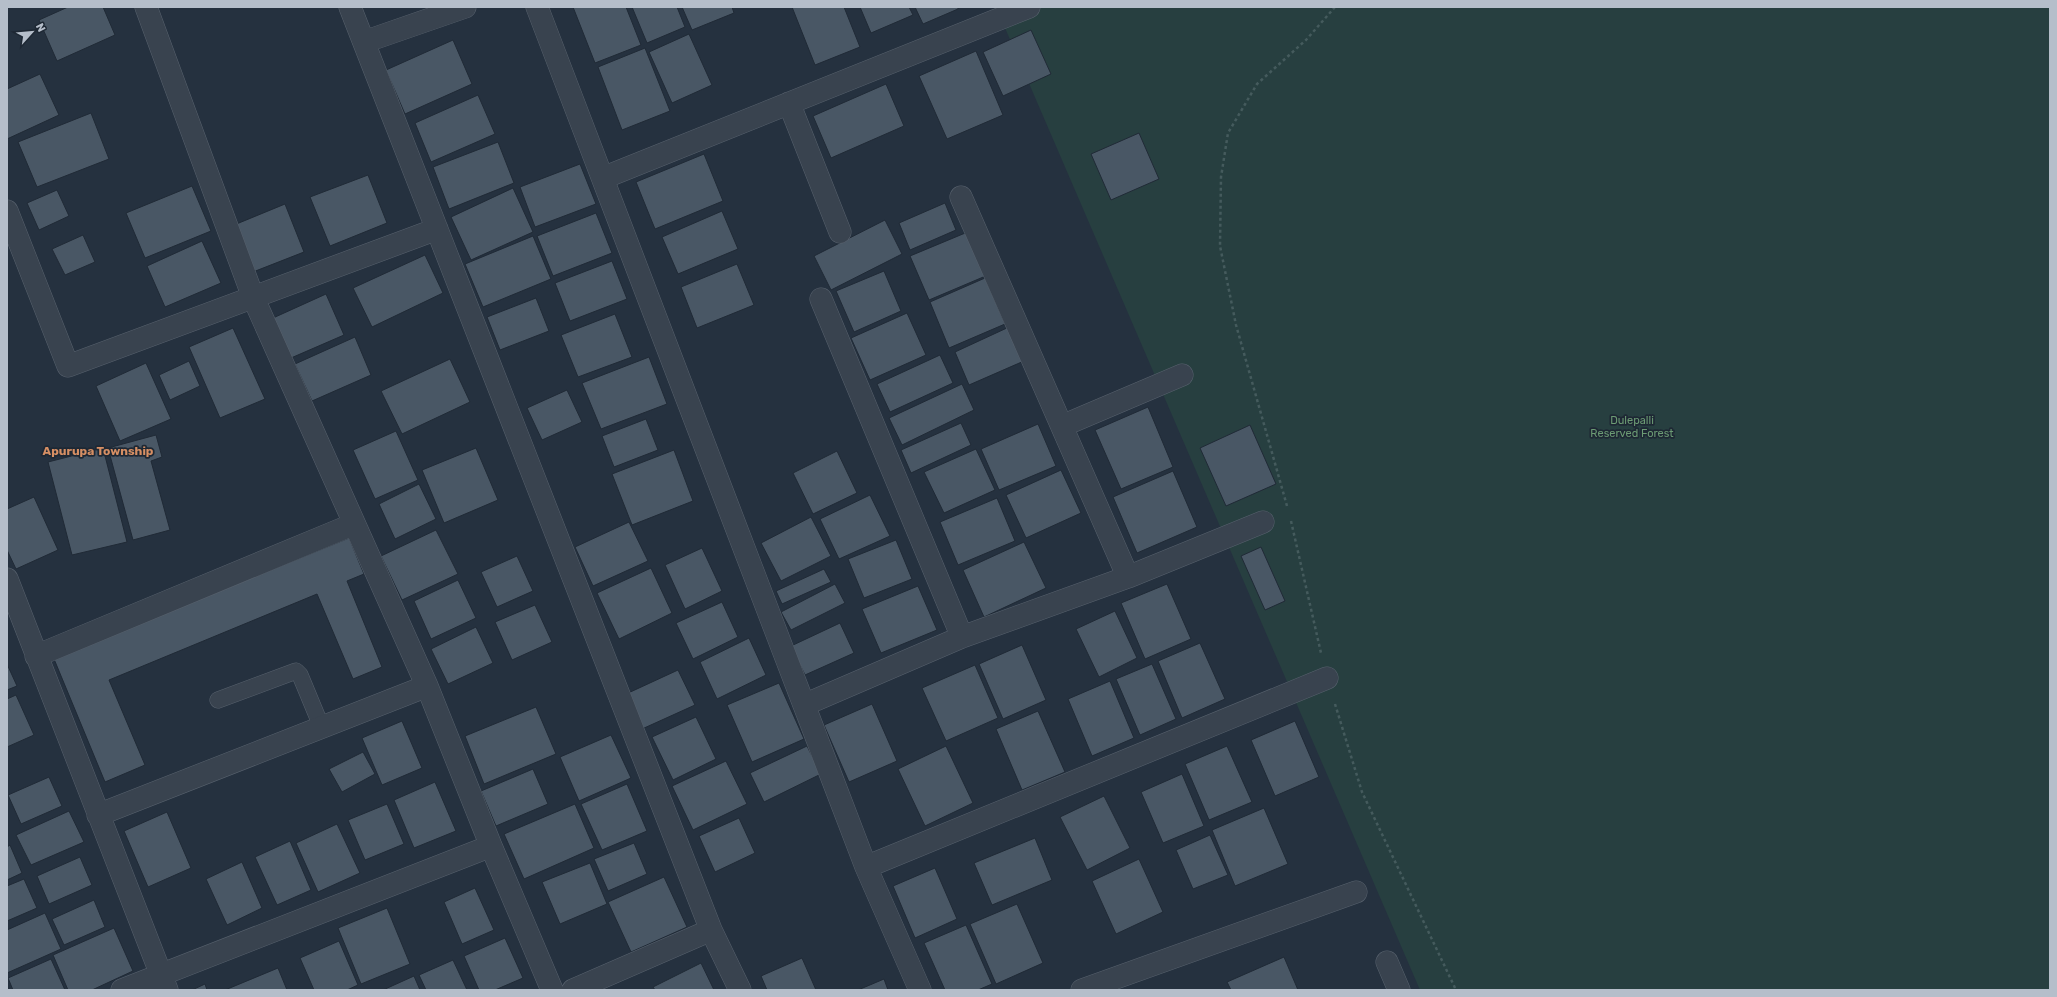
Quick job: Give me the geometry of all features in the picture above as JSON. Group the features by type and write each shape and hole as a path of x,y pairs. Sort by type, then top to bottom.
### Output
{"street":[{"path":"146,7 253,297 427,686 491,846 552,990"},
{"path":"350,7 711,930 740,990"},
{"path":"364,42 465,7"},
{"path":"537,7 866,867 920,990"},
{"path":"602,178 1029,7"},
{"path":"789,103 840,232"},
{"path":"961,196 1128,577"},
{"path":"7,211 68,366 437,229"},
{"path":"820,299 962,637"},
{"path":"1062,426 1182,375"},
{"path":"804,705 962,637 1128,577 1263,522"},
{"path":"36,656 354,524"},
{"path":"7,579 15,622 36,656 163,982"},
{"path":"866,867 1327,678"},
{"path":"98,815 427,686"},
{"path":"122,990 163,982 491,846"},
{"path":"1082,990 1356,892"},
{"path":"573,990 711,930"},
{"path":"1386,962 1399,990"}],"lane":[{"path":"218,700 296,671 300,674 322,728"}],"path":[{"path":"1335,7 1306,40 1257,84 1228,133 1221,177 1220,246 1236,325 1297,543 1327,678 1362,792 1456,990"}],"green space":[{"name":"Dulepalli Reserved Forest","path":"996,7 2050,7 2050,990 1420,990"}],"building":[{"path":"68,7 103,7 115,35 57,61 39,20"},
{"path":"573,7 626,7 641,45 595,63"},
{"path":"632,7 677,7 685,27 647,43"},
{"path":"682,7 732,7 734,13 692,30"},
{"path":"792,7 844,7 860,47 815,65"},
{"path":"860,7 909,7 913,15 871,33"},
{"path":"915,7 958,7 958,9 923,24"},
{"path":"1031,30 1051,74 1003,96 983,52"},
{"path":"689,34 712,85 672,103 649,52"},
{"path":"453,40 472,84 405,114 386,70"},
{"path":"645,48 670,111 622,130 598,67"},
{"path":"976,51 1003,115 947,139 919,76"},
{"path":"40,74 59,115 7,139 7,89"},
{"path":"886,84 904,126 831,158 813,116"},
{"path":"478,95 495,134 431,162 415,123"},
{"path":"91,113 109,159 37,187 18,142"},
{"path":"1139,133 1159,179 1111,200 1091,154"},
{"path":"498,142 514,183 449,209 433,167"},
{"path":"704,154 723,201 655,229 636,182"},
{"path":"580,164 596,204 535,227 520,187"},
{"path":"368,175 387,223 330,246 310,197"},
{"path":"192,186 211,231 145,258 126,213"},
{"path":"513,188 533,232 471,260 451,217"},
{"path":"57,190 69,216 39,230 27,203"},
{"path":"945,203 956,230 910,250 899,223"},
{"path":"285,204 304,252 253,272 234,225"},
{"path":"722,211 738,249 678,274 662,237"},
{"path":"596,213 612,253 553,276 537,236"},
{"path":"885,220 902,254 831,290 814,256"},
{"path":"970,231 988,275 929,300 910,256"},
{"path":"83,235 95,262 65,275 52,249"},
{"path":"533,236 551,279 483,307 465,264"},
{"path":"202,241 221,283 165,307 147,266"},
{"path":"425,255 443,293 372,327 353,288"},
{"path":"612,261 627,299 570,321 555,283"},
{"path":"737,264 754,305 697,328 681,287"},
{"path":"884,271 901,311 854,332 836,291"},
{"path":"985,278 1005,324 949,348 930,302"},
{"path":"326,294 344,335 291,358 273,318"},
{"path":"536,298 549,331 500,350 487,317"},
{"path":"907,313 926,355 870,380 851,338"},
{"path":"615,314 632,357 578,377 561,335"},
{"path":"1009,327 1024,361 969,385 955,352"},
{"path":"233,328 265,399 220,418 189,347"},
{"path":"355,337 371,375 312,401 295,364"},
{"path":"940,355 953,383 890,412 877,384"},
{"path":"649,357 667,404 601,429 582,383"},
{"path":"450,359 470,402 402,434 381,391"},
{"path":"189,361 200,386 170,400 159,375"},
{"path":"146,363 171,419 120,441 96,386"},
{"path":"962,384 974,410 902,445 889,418"},
{"path":"567,390 582,422 542,440 527,408"},
{"path":"1148,407 1173,467 1121,489 1095,430"},
{"path":"646,419 658,450 614,467 602,436"},
{"path":"961,423 971,445 911,473 901,450"},
{"path":"1038,424 1056,466 999,490 981,449"},
{"path":"1250,425 1276,484 1226,506 1200,448"},
{"path":"396,431 418,480 375,499 353,450"},
{"path":"156,435 162,457 151,461 170,530 133,540 108,448"},
{"path":"103,448 127,542 72,555 48,462"},
{"path":"476,448 498,500 444,523 422,470"},
{"path":"976,449 995,490 944,513 924,472"},
{"path":"674,450 693,501 632,525 612,474"},
{"path":"837,451 857,493 813,514 793,473"},
{"path":"1061,470 1081,513 1026,538 1006,495"},
{"path":"1173,471 1197,527 1137,553 1113,497"},
{"path":"419,484 436,519 395,539 379,504"},
{"path":"870,495 890,536 839,559 820,519"},
{"path":"34,497 58,550 16,569 7,550 7,509"},
{"path":"997,498 1015,541 958,565 940,522"},
{"path":"811,517 831,556 781,581 761,543"},
{"path":"629,522 648,561 593,586 575,547"},
{"path":"436,530 458,574 402,600 381,556"},
{"path":"349,538 364,574 347,581 382,667 353,679 317,594 109,680 145,765 105,782 54,659"},
{"path":"896,540 912,579 864,598 848,559"},
{"path":"1024,542 1046,588 984,617 963,570"},
{"path":"1261,547 1285,601 1265,610 1241,556"},
{"path":"702,548 722,591 685,609 665,565"},
{"path":"517,556 533,591 497,607 481,572"},
{"path":"651,568 672,613 619,639 597,593"},
{"path":"824,569 831,582 782,604 776,591"},
{"path":"458,580 476,618 431,639 414,601"},
{"path":"835,584 845,603 791,630 781,612"},
{"path":"1167,584 1191,639 1145,659 1121,603"},
{"path":"918,586 937,630 881,653 862,609"},
{"path":"722,602 738,637 693,659 676,623"},
{"path":"535,605 552,642 512,660 495,622"},
{"path":"1115,611 1137,658 1099,677 1076,629"},
{"path":"840,623 854,653 805,675 791,646"},
{"path":"476,627 493,663 448,684 431,649"},
{"path":"749,638 766,675 717,699 700,662"},
{"path":"1200,643 1225,699 1182,718 1158,661"},
{"path":"1022,645 1046,700 1003,719 979,664"},
{"path":"7,664 17,686 7,690"},
{"path":"1152,664 1176,719 1140,735 1116,679"},
{"path":"975,665 998,718 946,741 922,688"},
{"path":"678,670 695,705 642,729 626,694"},
{"path":"1110,681 1134,738 1092,756 1068,699"},
{"path":"779,683 804,739 752,762 727,705"},
{"path":"16,695 34,735 7,747 7,699"},
{"path":"872,704 897,761 849,782 824,725"},
{"path":"536,707 556,754 484,784 465,736"},
{"path":"1038,711 1065,772 1022,790 996,729"},
{"path":"696,717 716,759 673,780 652,737"},
{"path":"402,721 422,768 382,785 362,738"},
{"path":"1295,721 1319,777 1275,796 1251,740"},
{"path":"611,735 631,778 579,801 560,757"},
{"path":"807,746 821,774 764,802 750,773"},
{"path":"946,746 973,803 925,826 898,769"},
{"path":"1227,746 1252,802 1209,820 1185,764"},
{"path":"363,752 375,774 342,792 329,769"},
{"path":"726,761 747,804 693,830 672,786"},
{"path":"533,769 548,804 496,826 481,791"},
{"path":"1182,774 1204,826 1163,843 1141,792"},
{"path":"49,777 62,806 21,824 8,795"},
{"path":"435,782 456,831 414,848 394,800"},
{"path":"627,784 647,831 602,850 581,804"},
{"path":"1104,796 1130,848 1087,870 1060,817"},
{"path":"387,804 404,844 365,860 348,820"},
{"path":"575,804 594,848 524,879 504,834"},
{"path":"1264,808 1288,864 1235,886 1212,830"},
{"path":"69,811 84,842 31,865 16,835"},
{"path":"167,812 191,868 148,887 124,831"},
{"path":"739,818 755,853 715,872 699,836"},
{"path":"337,824 360,873 318,892 296,843"},
{"path":"1210,835 1228,875 1193,889 1176,850"},
{"path":"1035,838 1052,880 992,905 974,863"},
{"path":"290,841 311,890 277,905 255,857"},
{"path":"634,843 647,874 608,891 594,859"},
{"path":"10,845 22,873 7,880 7,847"},
{"path":"80,857 92,885 49,904 37,876"},
{"path":"1139,859 1163,912 1116,934 1092,881"},
{"path":"242,862 262,908 227,925 206,879"},
{"path":"590,863 607,904 560,924 542,882"},
{"path":"935,868 957,919 915,938 893,886"},
{"path":"664,877 687,927 631,952 608,902"},
{"path":"24,879 37,908 7,921 7,886"},
{"path":"475,888 494,930 462,944 444,902"},
{"path":"94,900 105,927 64,945 52,919"},
{"path":"1017,904 1043,963 996,984 970,924"},
{"path":"387,908 410,964 361,984 338,928"},
{"path":"45,913 61,949 7,973 7,930"},
{"path":"966,925 992,984 978,990 945,990 924,943"},
{"path":"114,928 133,971 92,990 68,990 53,955"},
{"path":"505,938 523,978 495,990 479,990 464,956"},
{"path":"339,941 358,985 347,990 314,990 300,958"},
{"path":"1284,957 1298,990 1231,990 1227,982"},
{"path":"802,958 816,990 767,990 761,976"},
{"path":"51,959 65,990 13,990 8,978"},
{"path":"453,960 467,990 426,990 419,975"},
{"path":"701,963 714,990 655,990 653,987"},
{"path":"278,968 287,990 225,990"},
{"path":"414,976 420,990 383,990"},
{"path":"884,979 888,990 858,990"},
{"path":"205,984 207,990 192,990"}],"district":[{"name":"Apurupa Township","path":"98,451"}]}
